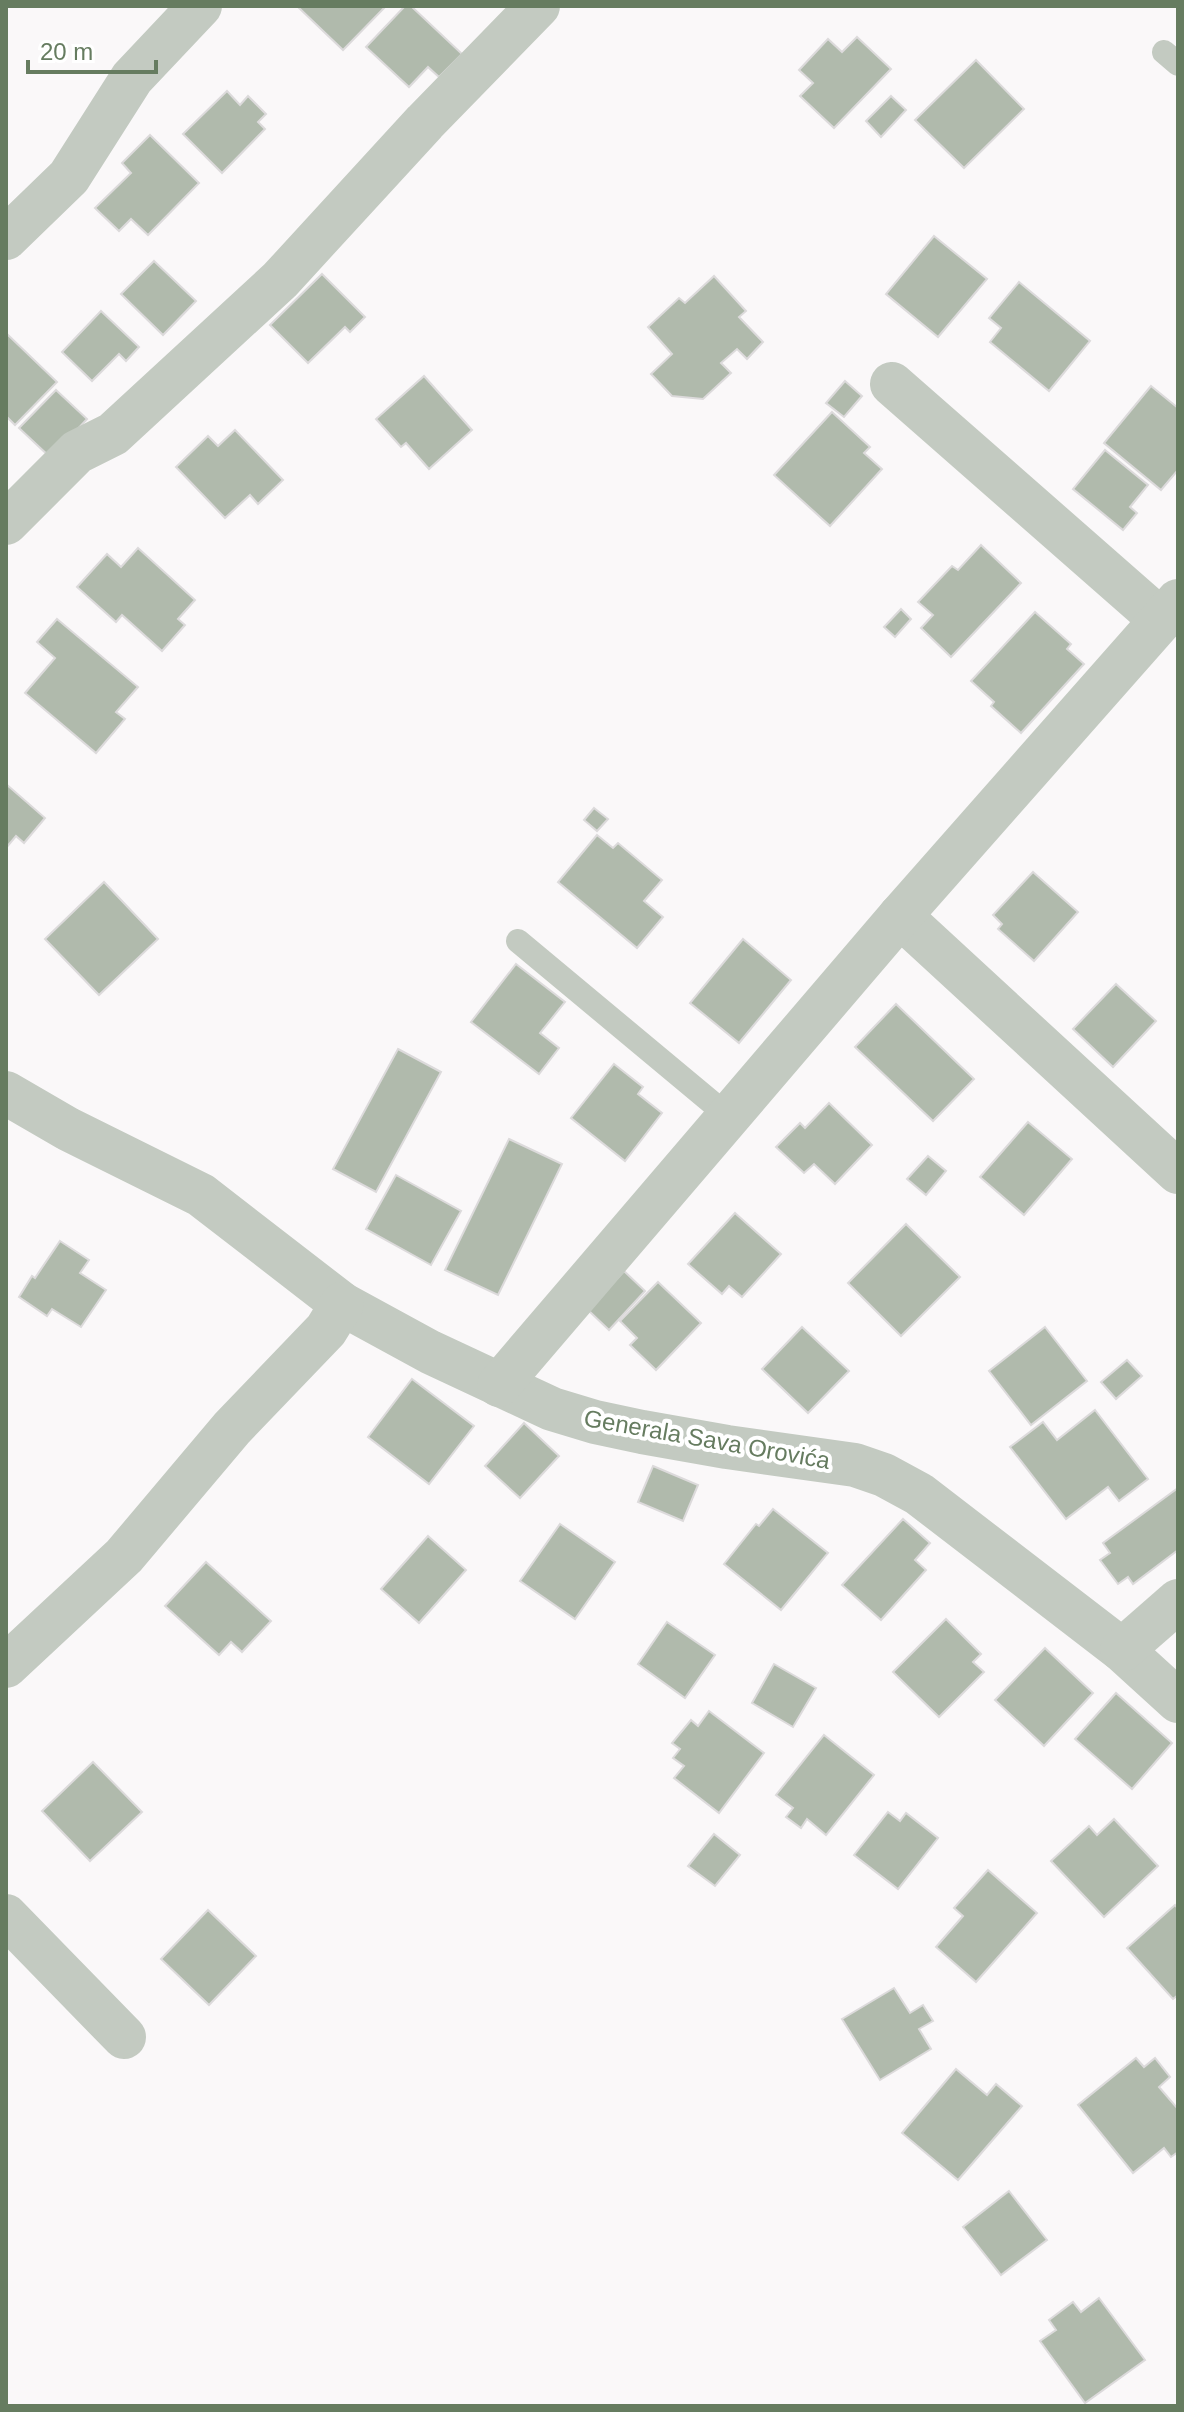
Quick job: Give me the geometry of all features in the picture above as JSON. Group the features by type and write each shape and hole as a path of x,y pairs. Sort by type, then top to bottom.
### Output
{"street":[{"path":"6,238 69,177 132,78 200,6"},
{"path":"6,523 77,452 113,434 280,280 425,122 538,6"},
{"path":"499,1385 900,916 1170,611 892,384"},
{"path":"900,916 1178,1172"},
{"name":"Generala Sava Orovića","path":"6,1093 68,1129 201,1195 342,1304 430,1352 552,1409 595,1422 727,1447 855,1465 884,1475 919,1494 1122,1650 1178,1701"},
{"path":"6,1666 124,1556 232,1428 326,1330 342,1304"},
{"path":"1122,1650 1178,1601"},
{"path":"6,1916 124,2037"}],"lane":[{"path":"518,941 728,1116"}],"building":[{"path":"297,6 386,6 343,50"},
{"path":"405,6 411,6 462,54 439,77 428,67 409,87 366,47"},
{"path":"857,37 891,69 834,128 800,96 813,83 799,70 828,39 842,52"},
{"path":"976,60 1024,109 964,168 915,120"},
{"path":"227,91 240,105 248,96 266,114 258,122 265,129 222,173 183,134"},
{"path":"891,96 906,110 881,137 866,121"},
{"path":"150,135 199,183 148,235 131,219 119,231 95,208 131,173 122,163"},
{"path":"934,236 987,279 938,337 886,294"},
{"path":"154,261 196,301 163,335 121,294"},
{"path":"322,274 365,317 350,332 345,327 308,363 270,325"},
{"path":"714,276 746,311 739,317 763,342 747,359 737,349 721,363 731,373 703,399 672,396 651,374 672,354 648,327 679,298 685,303"},
{"path":"1019,282 1090,341 1049,391 990,342 1001,328 989,318"},
{"path":"101,311 139,347 126,361 119,354 92,381 62,352"},
{"path":"7,334 57,382 15,425 6,416"},
{"path":"424,376 472,430 429,469 406,443 401,447 376,419"},
{"path":"845,381 862,396 844,417 826,403"},
{"path":"1151,386 1178,408 1178,470 1161,490 1104,443"},
{"path":"56,390 87,419 51,458 19,428"},
{"path":"832,412 870,447 864,453 882,469 830,526 774,475"},
{"path":"235,430 283,480 258,504 250,495 225,518 176,467 208,436 218,446"},
{"path":"1105,450 1148,485 1130,507 1137,513 1123,530 1073,489"},
{"path":"981,545 1021,583 951,657 921,628 933,615 918,602 952,566 958,570"},
{"path":"138,548 195,600 178,619 185,625 162,651 122,615 116,622 77,587 107,554 121,567"},
{"path":"901,609 911,619 895,637 884,627"},
{"path":"1035,612 1071,644 1067,649 1084,664 1021,733 991,706 994,702 971,681"},
{"path":"57,619 138,687 116,712 125,719 96,753 25,693 55,658 37,642"},
{"path":"6,784 45,818 24,843 16,836 6,848"},
{"path":"594,808 608,819 597,831 584,820"},
{"path":"597,835 613,848 618,843 662,880 644,901 663,917 637,948 558,882"},
{"path":"1033,872 1078,912 1034,961 998,929 1002,924 993,915"},
{"path":"104,882 158,939 99,995 45,939"},
{"path":"743,939 791,980 739,1043 690,1003"},
{"path":"516,964 565,1002 540,1033 559,1048 539,1074 471,1022"},
{"path":"1116,984 1156,1021 1113,1067 1073,1029"},
{"path":"896,1004 974,1079 933,1121 855,1047"},
{"path":"398,1049 441,1072 376,1192 333,1169"},
{"path":"614,1064 643,1087 638,1094 662,1113 625,1161 571,1118"},
{"path":"829,1103 872,1145 835,1184 814,1164 804,1173 776,1147 800,1123 805,1128"},
{"path":"1028,1122 1072,1159 1024,1215 980,1177"},
{"path":"509,1139 562,1164 498,1295 445,1270"},
{"path":"928,1156 946,1171 926,1195 907,1179"},
{"path":"396,1175 461,1211 431,1265 366,1229"},
{"path":"735,1213 781,1254 742,1297 729,1286 722,1294 688,1264"},
{"path":"906,1224 960,1277 901,1336 848,1283"},
{"path":"60,1241 89,1260 80,1273 106,1290 81,1327 52,1309 47,1316 19,1297"},
{"path":"624,1271 645,1291 609,1330 588,1310"},
{"path":"658,1282 701,1323 656,1370 630,1345 637,1338 620,1321"},
{"path":"802,1327 849,1371 808,1413 762,1369"},
{"path":"1045,1327 1087,1381 1031,1425 989,1371"},
{"path":"1127,1360 1142,1376 1116,1399 1101,1382"},
{"path":"412,1379 474,1426 429,1484 368,1437"},
{"path":"1095,1410 1148,1479 1119,1501 1108,1487 1066,1519 1010,1447 1043,1422 1057,1440"},
{"path":"524,1423 559,1456 520,1498 485,1466"},
{"path":"653,1466 698,1485 683,1521 638,1502"},
{"path":"1178,1488 1178,1550 1133,1584 1128,1577 1118,1584 1100,1560 1110,1553 1103,1543"},
{"path":"773,1509 828,1553 781,1610 724,1564 756,1524 759,1526"},
{"path":"903,1519 930,1543 915,1560 926,1570 881,1620 842,1585"},
{"path":"560,1524 615,1562 575,1619 520,1581"},
{"path":"428,1536 466,1570 419,1623 381,1589"},
{"path":"206,1562 271,1621 242,1652 231,1642 219,1655 165,1606"},
{"path":"946,1619 981,1654 973,1662 984,1672 939,1717 893,1672"},
{"path":"667,1622 715,1655 685,1698 638,1664"},
{"path":"1045,1648 1093,1693 1044,1746 995,1700"},
{"path":"774,1664 816,1688 793,1727 752,1703"},
{"path":"1116,1693 1172,1743 1132,1789 1075,1739"},
{"path":"709,1711 764,1753 719,1813 674,1778 684,1766 673,1758 680,1749 672,1743 691,1720 698,1726"},
{"path":"824,1735 874,1775 826,1835 807,1819 801,1828 786,1817 793,1808 776,1795"},
{"path":"93,1762 142,1812 90,1861 42,1811"},
{"path":"888,1812 900,1821 906,1813 938,1838 898,1889 854,1855"},
{"path":"1114,1819 1158,1866 1104,1917 1051,1861 1089,1826 1097,1835"},
{"path":"714,1834 740,1855 715,1886 688,1866"},
{"path":"988,1870 1037,1913 976,1982 936,1947 963,1916 954,1908"},
{"path":"1175,1905 1178,1909 1178,1995 1173,1999 1127,1948"},
{"path":"208,1910 256,1956 209,2005 161,1959"},
{"path":"894,1988 910,2013 923,2005 933,2021 919,2029 931,2049 880,2080 842,2019"},
{"path":"1136,2058 1144,2067 1155,2058 1170,2077 1159,2087 1178,2109 1178,2152 1171,2157 1164,2148 1133,2173 1078,2105"},
{"path":"956,2069 987,2095 996,2084 1022,2106 958,2180 902,2133"},
{"path":"1009,2191 1047,2240 1001,2275 963,2227"},
{"path":"1099,2298 1145,2360 1085,2403 1040,2341 1056,2330 1049,2320 1073,2302 1081,2312"}]}
